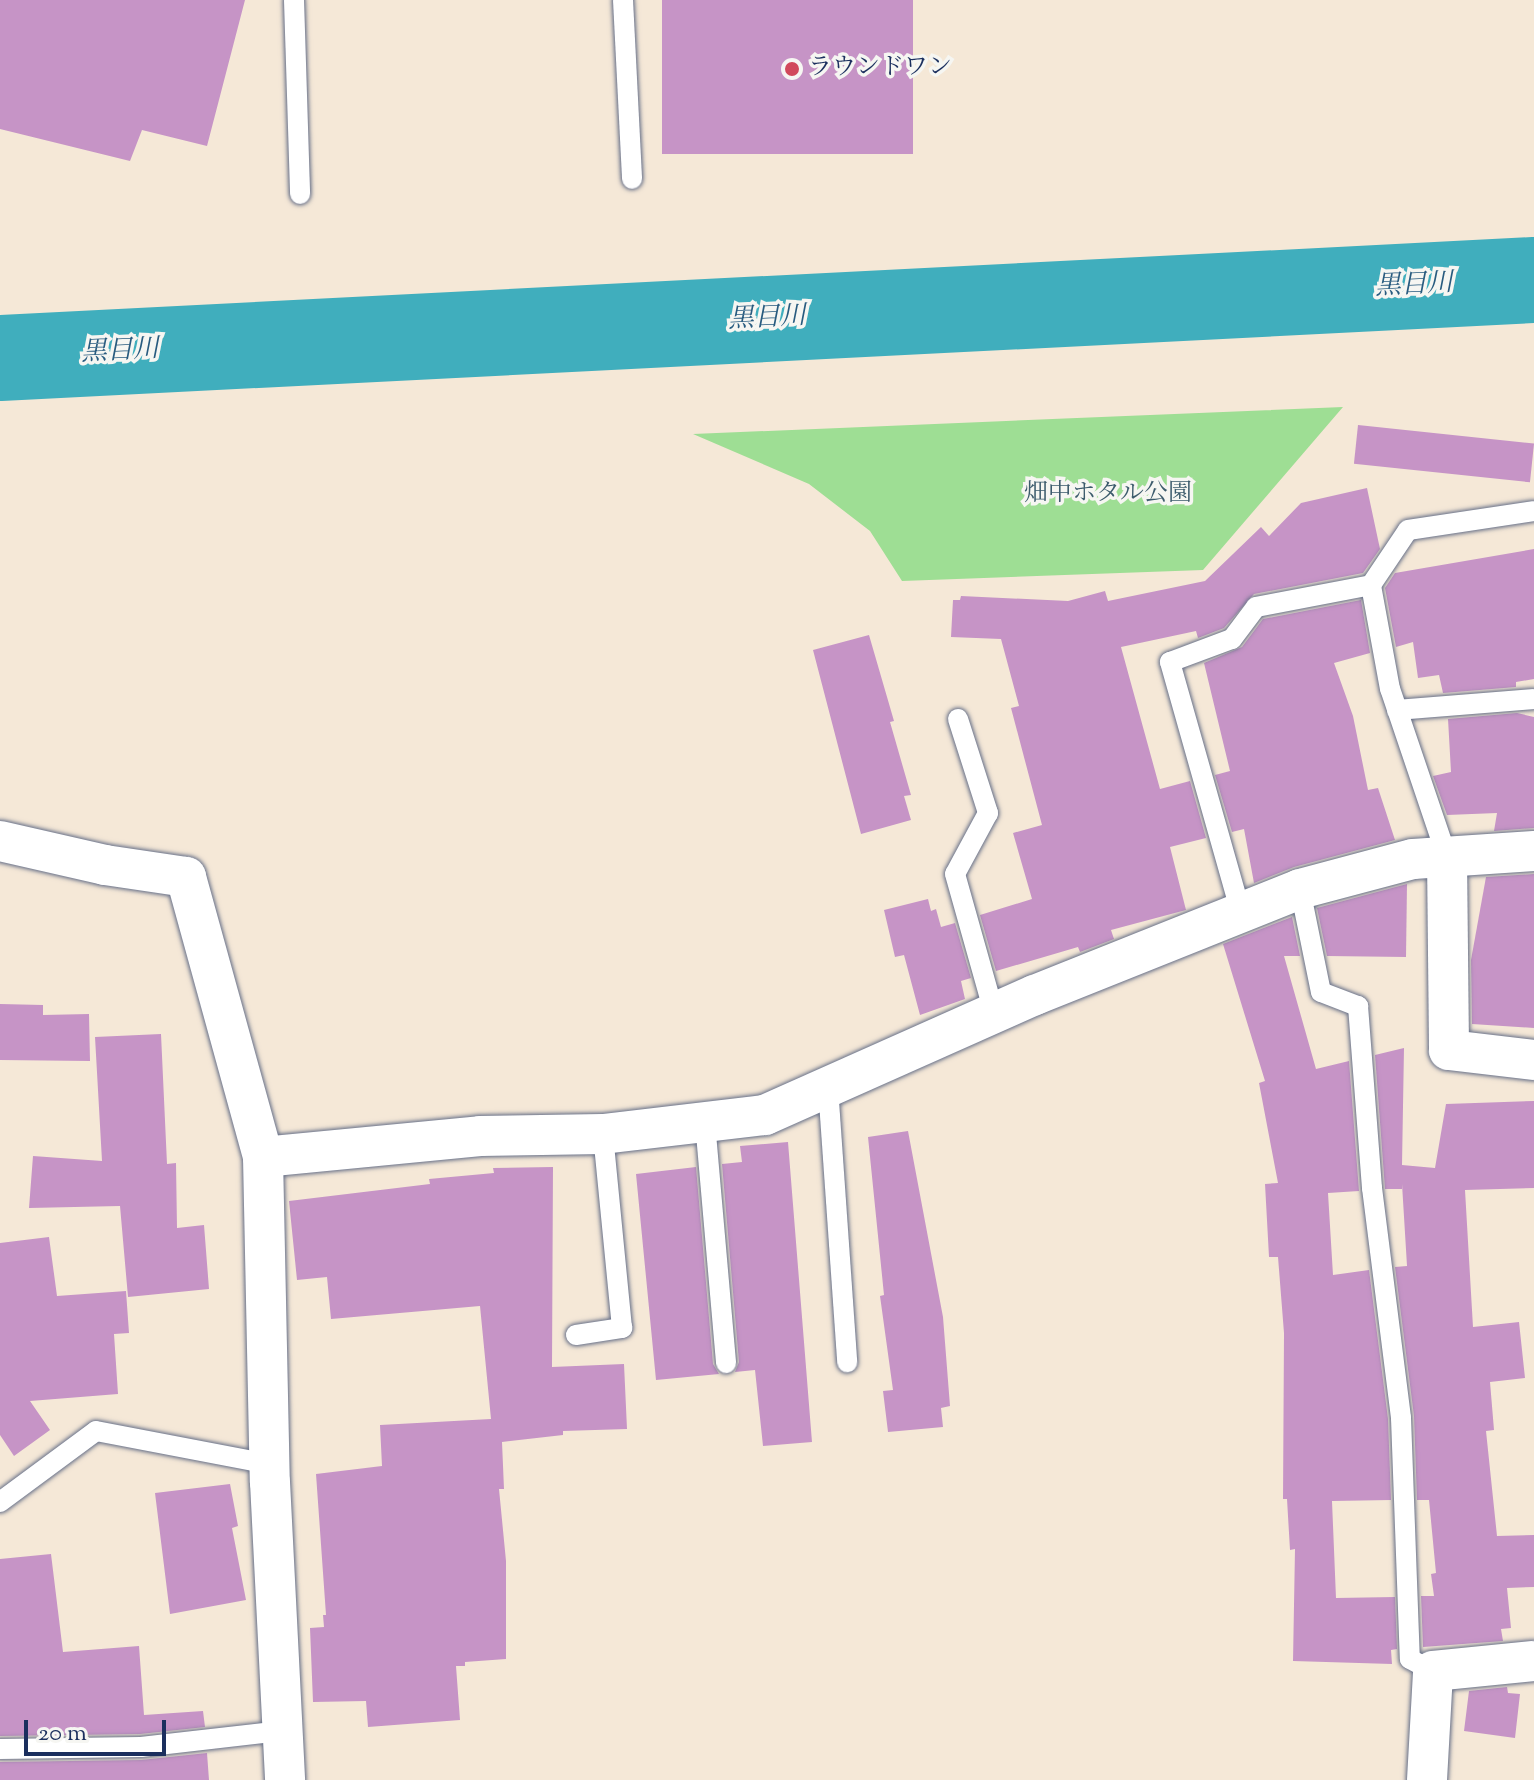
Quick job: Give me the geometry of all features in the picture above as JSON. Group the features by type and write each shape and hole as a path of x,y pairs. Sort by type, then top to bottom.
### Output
{"street":[{"path":"0,841 105,865 186,877 263,1157 269,1464 285,1780"},
{"path":"263,1157 480,1136 603,1134 765,1115 994,1013 1300,889 1413,859 1534,851"},
{"path":"1447,857 1449,1050 1534,1060"},
{"path":"1427,1780 1433,1671 1534,1661"}],"lane":[{"path":"294,0 300,194"},
{"path":"623,0 632,179"},
{"path":"1447,857 1390,689 1371,585 1408,530 1534,511"},
{"path":"1241,913 1170,662 1232,639 1256,607 1371,585"},
{"path":"1397,710 1534,699"},
{"path":"958,719 988,813 955,874 994,1013"},
{"path":"1300,889 1321,992 1358,1006 1372,1188 1401,1418 1410,1659 1433,1671"},
{"path":"828,1087 847,1362"},
{"path":"705,1122 726,1363"},
{"path":"576,1335 622,1328 603,1134"},
{"path":"0,1502 96,1431 269,1464"},
{"path":"0,1749 141,1747 282,1731"}],"green space":[{"name":"畑中ホタル公園","path":"1343,407 1203,570 902,581 870,531 809,484 693,434"}],"building":[{"path":"0,0 245,0 207,146 142,130 130,161 0,129"},
{"name":"ラウンドワン","path":"662,0 913,0 913,154 662,154"},
{"path":"1358,425 1534,443 1530,482 1354,464"},
{"path":"1367,488 1380,549 1363,573 1254,594 1224,628 1198,638 1196,631 1121,647 1160,789 1190,781 1206,838 1170,847 1186,910 1111,930 1114,939 1080,952 1078,947 996,971 980,915 1032,899 1013,833 1042,825 1011,708 1019,706 1001,639 951,637 953,600 960,600 961,596 1068,601 1105,591 1108,601 1205,581 1261,527 1269,536 1301,503"},
{"path":"1534,549 1534,679 1516,682 1516,687 1443,693 1439,675 1418,678 1413,642 1396,647 1385,588 1395,573"},
{"path":"1361,600 1370,653 1334,663 1353,716 1368,790 1378,788 1395,840 1294,867 1254,883 1244,829 1232,832 1215,775 1230,771 1204,663 1242,647 1263,619"},
{"path":"869,635 911,795 904,796 911,820 861,834 813,650"},
{"path":"1517,713 1534,717 1534,828 1494,831 1497,813 1447,815 1433,776 1451,772 1448,719"},
{"path":"1534,874 1534,1028 1472,1024 1471,960 1486,877"},
{"path":"1407,884 1406,957 1327,956 1317,908"},
{"path":"928,899 931,911 936,909 941,927 955,923 971,978 961,981 965,999 920,1015 904,955 895,957 884,910"},
{"path":"1292,917 1300,956 1284,956 1316,1069 1349,1061 1359,1191 1328,1193 1333,1275 1369,1270 1388,1419 1391,1500 1332,1501 1336,1598 1395,1597 1397,1649 1391,1650 1392,1664 1293,1661 1295,1549 1290,1550 1287,1499 1283,1499 1284,1333 1278,1257 1269,1257 1265,1184 1278,1183 1259,1083 1265,1081 1223,944"},
{"path":"0,1004 43,1005 43,1015 89,1014 90,1061 0,1060"},
{"path":"161,1034 167,1164 176,1163 177,1228 204,1225 209,1289 128,1297 120,1206 29,1208 33,1156 102,1161 95,1037"},
{"path":"1404,1048 1402,1165 1435,1168 1446,1104 1534,1101 1534,1188 1465,1190 1473,1327 1519,1322 1525,1378 1490,1382 1494,1430 1486,1431 1497,1536 1534,1535 1534,1587 1507,1588 1511,1628 1501,1629 1503,1641 1423,1647 1421,1596 1434,1596 1431,1574 1436,1573 1429,1500 1417,1500 1414,1416 1395,1267 1407,1266 1402,1184 1402,1189 1385,1189 1375,1055"},
{"path":"908,1131 943,1317 950,1406 941,1408 943,1427 888,1432 883,1391 893,1390 880,1296 884,1295 868,1137"},
{"path":"788,1142 812,1442 763,1446 755,1370 735,1372 739,1362 722,1164 742,1162 740,1146"},
{"path":"553,1167 552,1367 624,1364 627,1429 563,1431 563,1435 502,1442 504,1489 499,1489 506,1561 506,1659 465,1662 465,1666 456,1666 460,1720 368,1727 366,1701 313,1702 310,1628 324,1627 323,1615 326,1615 316,1474 382,1466 380,1425 491,1419 480,1306 331,1319 327,1277 297,1280 289,1201 430,1184 429,1179 494,1173 493,1168"},
{"path":"696,1167 713,1364 719,1374 656,1380 636,1174"},
{"path":"49,1237 57,1296 126,1291 129,1333 114,1334 118,1394 30,1401 50,1430 14,1456 0,1435 0,1243"},
{"path":"230,1484 238,1526 232,1528 246,1600 170,1614 155,1493"},
{"path":"51,1554 63,1652 139,1646 144,1715 203,1711 205,1727 140,1734 0,1736 0,1559"},
{"path":"1507,1687 1508,1693 1520,1694 1515,1738 1464,1731 1469,1691"},
{"path":"207,1753 209,1780 0,1780 0,1762 141,1760"}],"waterway":[{"name":"黒目川","path":"0,358 1534,280"}],"place":[{"name":"ラウンドワン","path":"792,69"}]}
